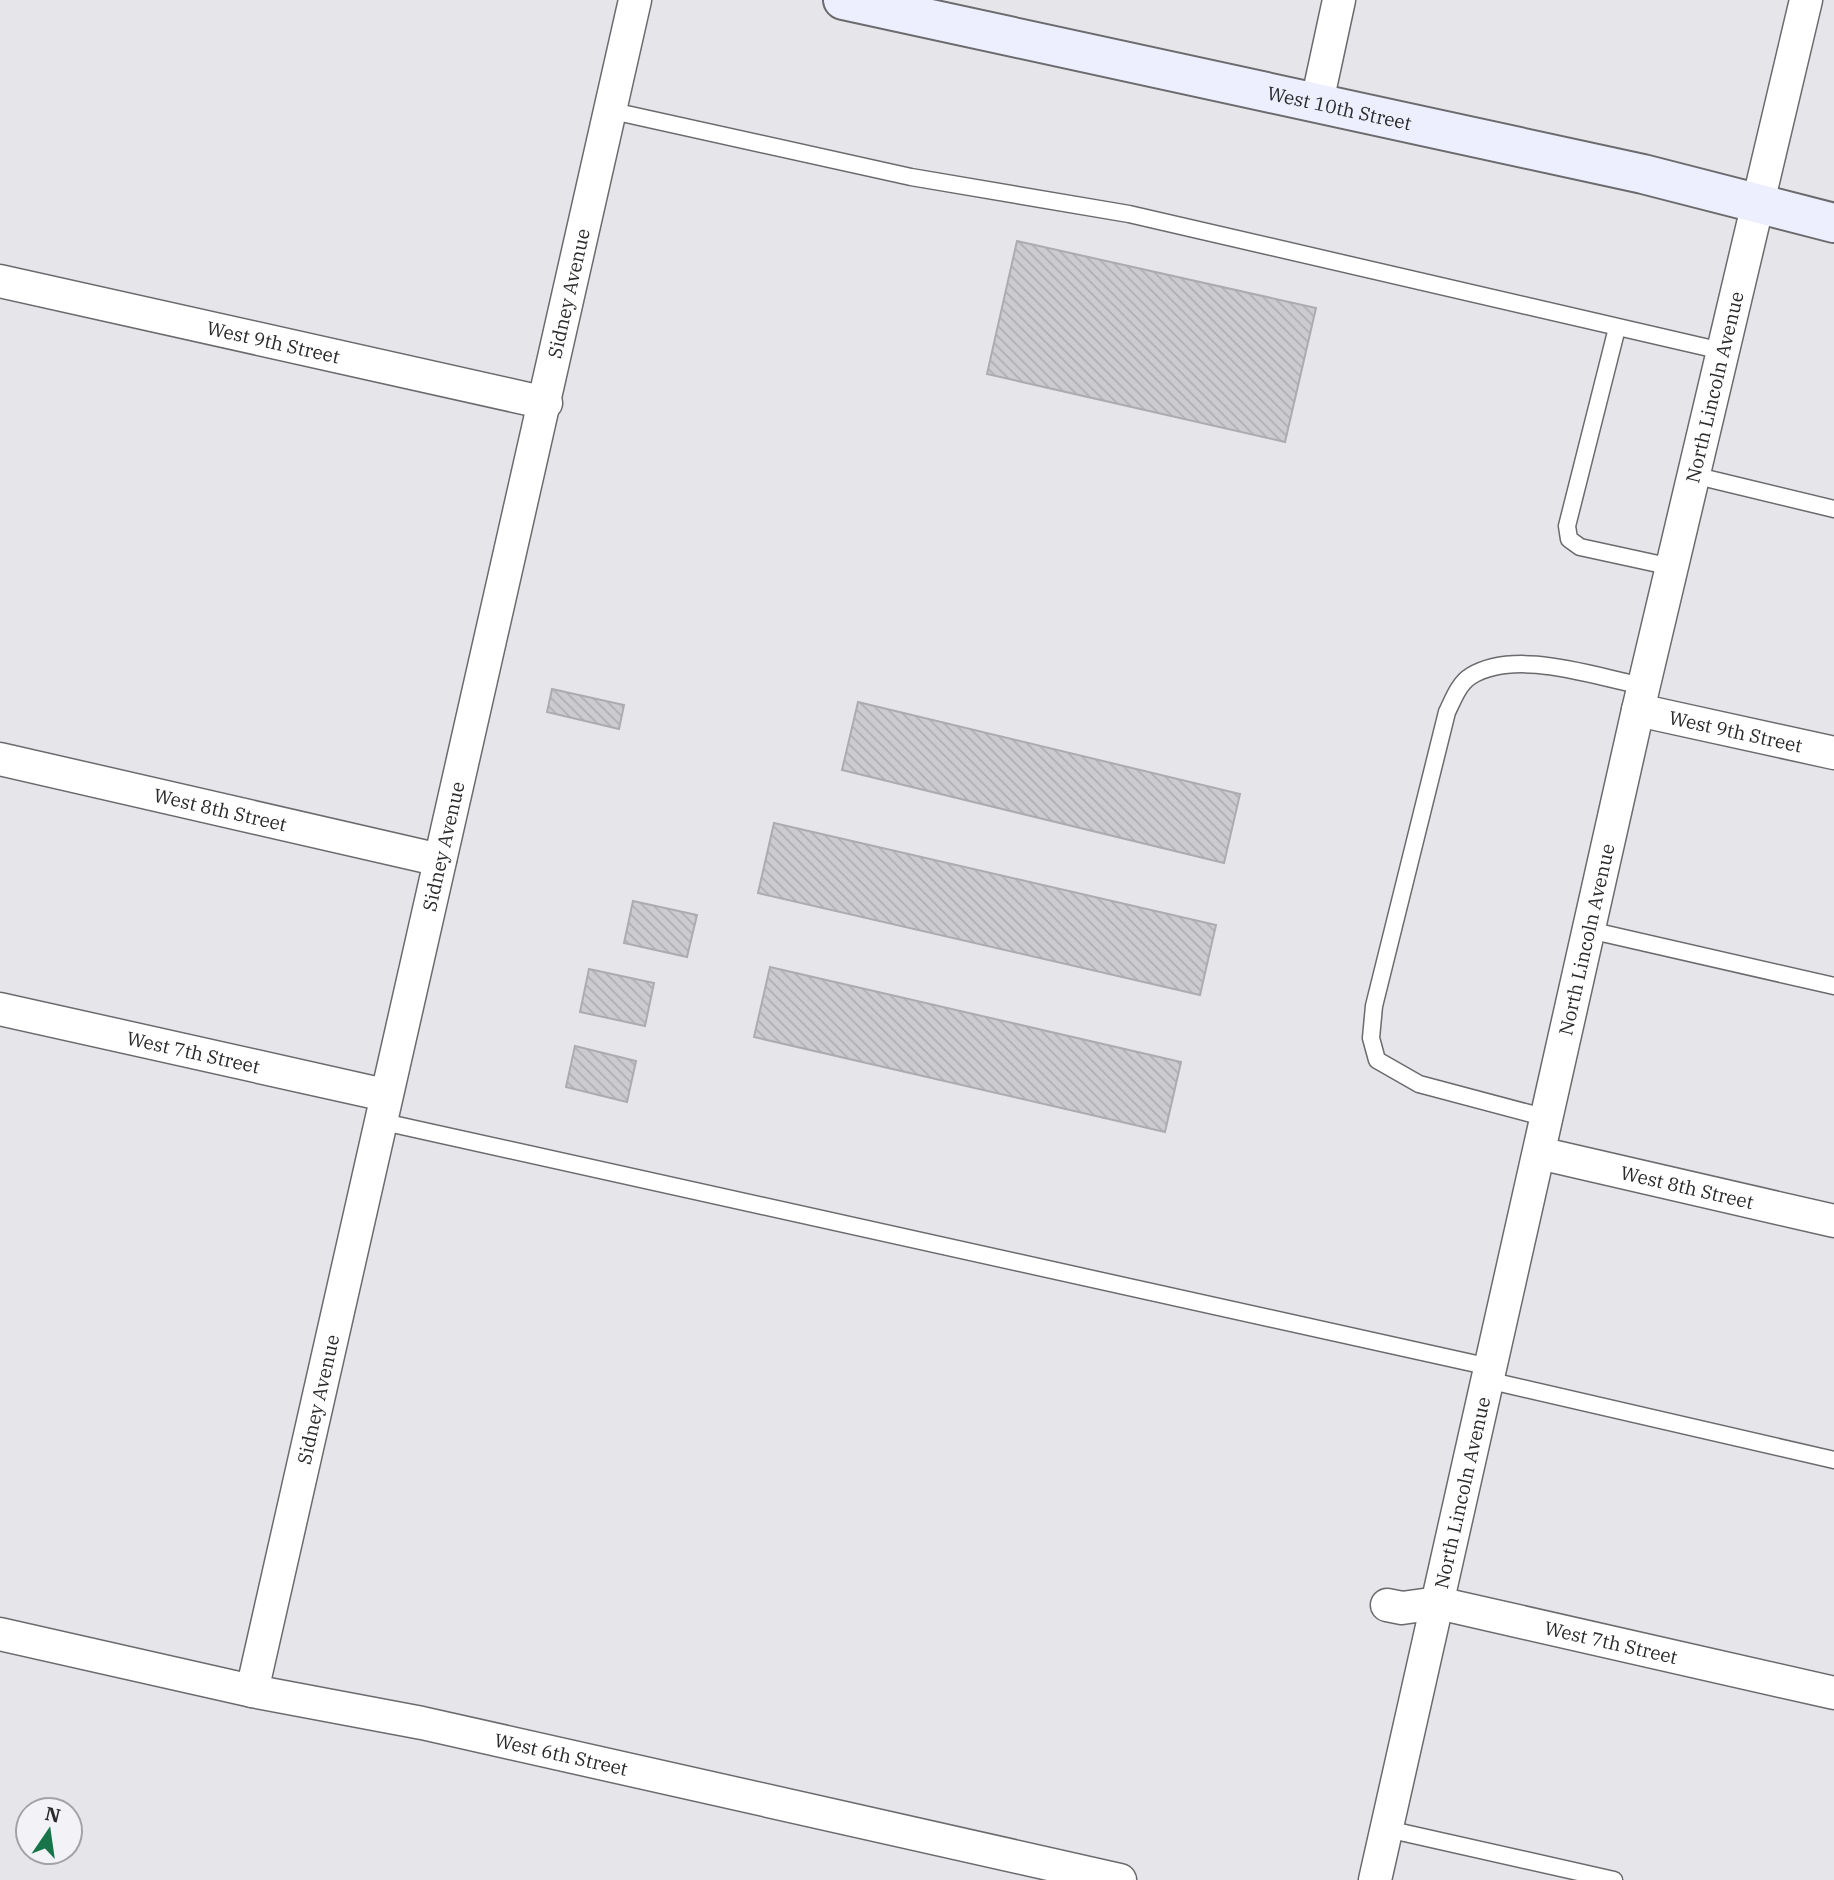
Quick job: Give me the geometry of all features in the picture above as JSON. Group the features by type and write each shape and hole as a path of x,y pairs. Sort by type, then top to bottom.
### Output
{"street":[{"name":"Sidney Avenue","path":"252,1691 382,1108 546,403 608,110 635,0"},
{"path":"1317,102 1339,0"},
{"name":"North Lincoln Avenue","path":"1375,1880 1641,698 1806,0"},
{"name":"West 10th Street","path":"862,2 1758,202 1834,223"},
{"name":"West 9th Street","path":"0,281 546,403"},
{"name":"West 9th Street","path":"1641,698 1834,753"},
{"name":"West 8th Street","path":"0,759 440,860"},
{"name":"West 7th Street","path":"0,1009 382,1108"},
{"name":"West 8th Street","path":"1539,1153 1834,1221"},
{"name":"West 7th Street","path":"1387,1605 1402,1608 1438,1603 1834,1693"},
{"name":"West 6th Street","path":"0,1634 252,1691 422,1723 1120,1880"}],"lane":[{"path":"608,110 911,177 1129,214 1722,351"},
{"path":"1617,328 1567,526 1569,539 1580,547 1672,567"},
{"path":"1693,475 1834,509"},
{"path":"1546,1118 1419,1084 1377,1060 1371,1038 1374,1006 1447,712 1458,690 1471,676 1502,666 1538,664 1641,698"},
{"path":"1589,930 1834,986"},
{"path":"382,1108 1489,1373 1834,1460"},
{"path":"1387,1829 1614,1880"}],"building":[{"path":"1017,241 1316,308 1285,442 987,374"},
{"path":"552,689 624,705 619,729 547,712"},
{"path":"858,702 1240,794 1224,863 842,770"},
{"path":"774,823 1216,925 1200,995 758,893"},
{"path":"633,901 697,915 687,957 624,943"},
{"path":"770,967 1181,1062 1165,1132 754,1037"},
{"path":"589,969 654,983 645,1026 580,1012"},
{"path":"575,1046 636,1061 627,1102 566,1087"}]}
